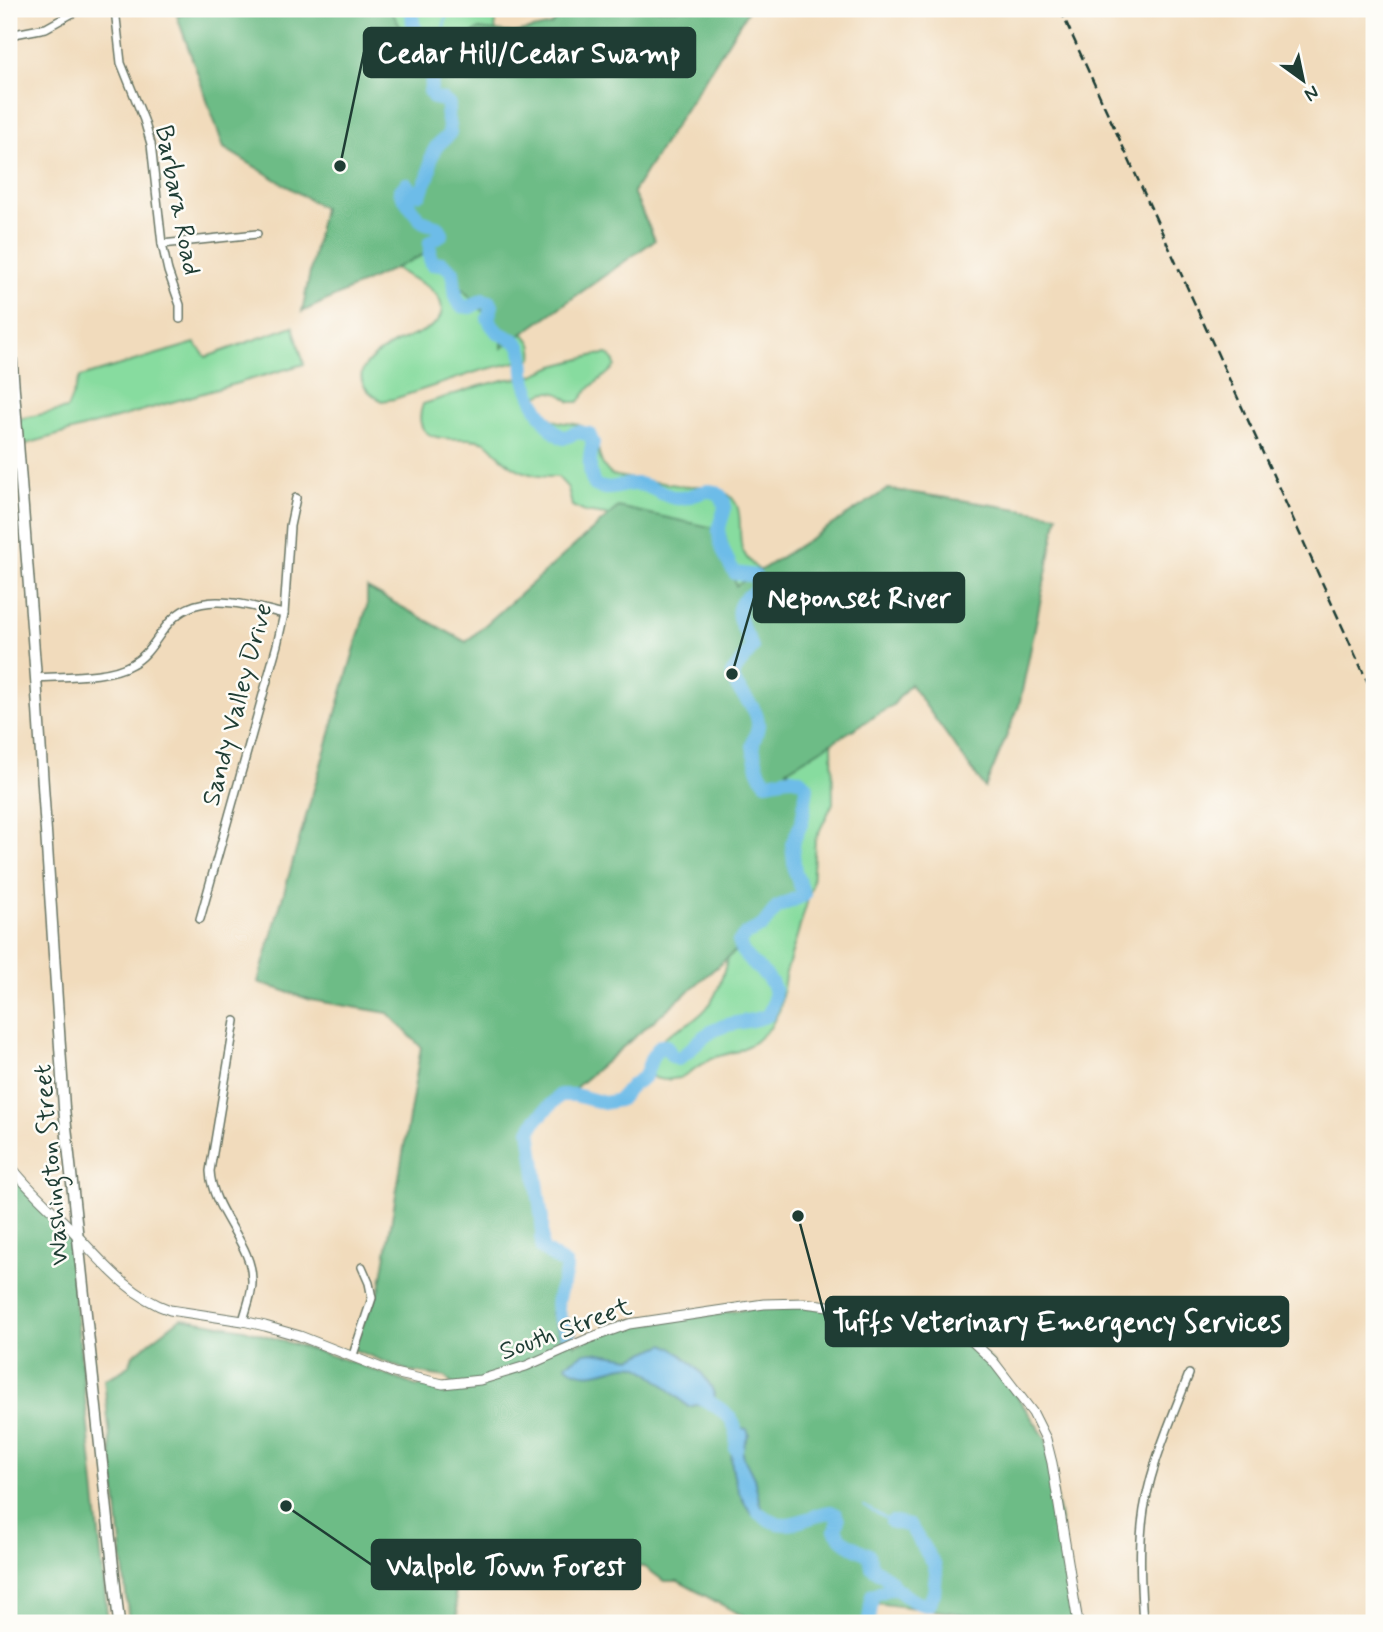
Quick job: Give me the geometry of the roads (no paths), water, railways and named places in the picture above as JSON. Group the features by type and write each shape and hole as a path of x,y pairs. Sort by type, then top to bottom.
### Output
{"main road":[{"name":"Washington Street","path":"9,325 65,1108 119,1623"}],"street":[{"path":"9,35 46,28 79,9"},
{"name":"Barbara Road","path":"116,9 121,63 144,120 150,145 162,244 180,305 180,319"},
{"path":"162,244 257,234"},
{"name":"Sandy Valley Drive","path":"200,919 284,614 290,526 296,498"},
{"path":"36,678 122,669 144,656 183,610 199,604 231,603 284,614"},
{"path":"235,1021 210,1171 213,1194 250,1264 252,1284 243,1321"},
{"name":"South Street","path":"9,1164 125,1283 158,1306 243,1321 300,1336 394,1373 419,1380 443,1384 464,1383 527,1366 629,1324 771,1303 832,1306 949,1329 972,1341 993,1361 1041,1426 1052,1463 1078,1623"},
{"path":"353,1355 372,1298 362,1267"},
{"path":"1143,1623 1140,1559 1145,1504 1160,1447 1189,1374"}],"water":[{"path":"561,1306 566,1320 576,1331 575,1337 562,1341 551,1313 554,1308"},
{"path":"665,1344 688,1360 703,1375 715,1399 709,1406 701,1404 688,1407 655,1378 636,1366 585,1373 566,1366 585,1353 632,1358"},
{"path":"742,1428 747,1429 749,1434 742,1449 744,1458 754,1478 760,1504 774,1523 762,1521 752,1513 736,1484 732,1452 735,1438"}],"waterway":[{"path":"409,9 420,38 420,56 433,75 430,92 434,98 449,105 447,115 450,132 433,153 421,193 415,194 406,184 400,191 420,219 438,227 442,234 430,242 432,264 442,263 453,272 456,297 461,306 470,307 483,300 490,302 492,306 488,318 496,330 520,346 529,390 538,409 556,433 563,438 578,432 589,434 593,443 590,470 595,485 610,488 637,484 676,498 708,491 722,498 725,507 719,534 725,554 735,573 755,576 759,586 745,599 738,613 752,648 732,674 757,716 758,726 753,745 757,765 766,782 794,778 807,787 802,822 792,844 795,872 804,895 777,907 762,926 746,934 739,942 750,961 771,982 774,1001 768,1015 713,1031 678,1059 672,1056 666,1046 660,1046 652,1057 645,1076 631,1086 619,1100 604,1103 575,1095 560,1095 530,1130 542,1220 542,1249 566,1265 557,1307 563,1324"},
{"path":"430,69 438,52 448,9"},
{"path":"758,590 833,612"},
{"path":"697,1395 721,1410 732,1421 736,1449"},
{"path":"864,1506 892,1522"},
{"path":"759,1513 776,1523 784,1524 825,1513 836,1515 838,1520 835,1530 838,1535 869,1555 872,1567 891,1581 891,1588 872,1595 869,1623"},
{"path":"892,1522 910,1526 934,1564 936,1572 934,1593 928,1605 913,1601 892,1585"}],"railway":[{"path":"1060,9 1374,696"}],"place":[{"name":"Cedar Hill/Cedar Swamp","path":"340,166"},
{"name":"Neponset River","path":"732,674"},
{"name":"Tuffs Veterinary Emergency Services","path":"798,1216"},
{"name":"Walpole Town Forest","path":"286,1506"}]}
